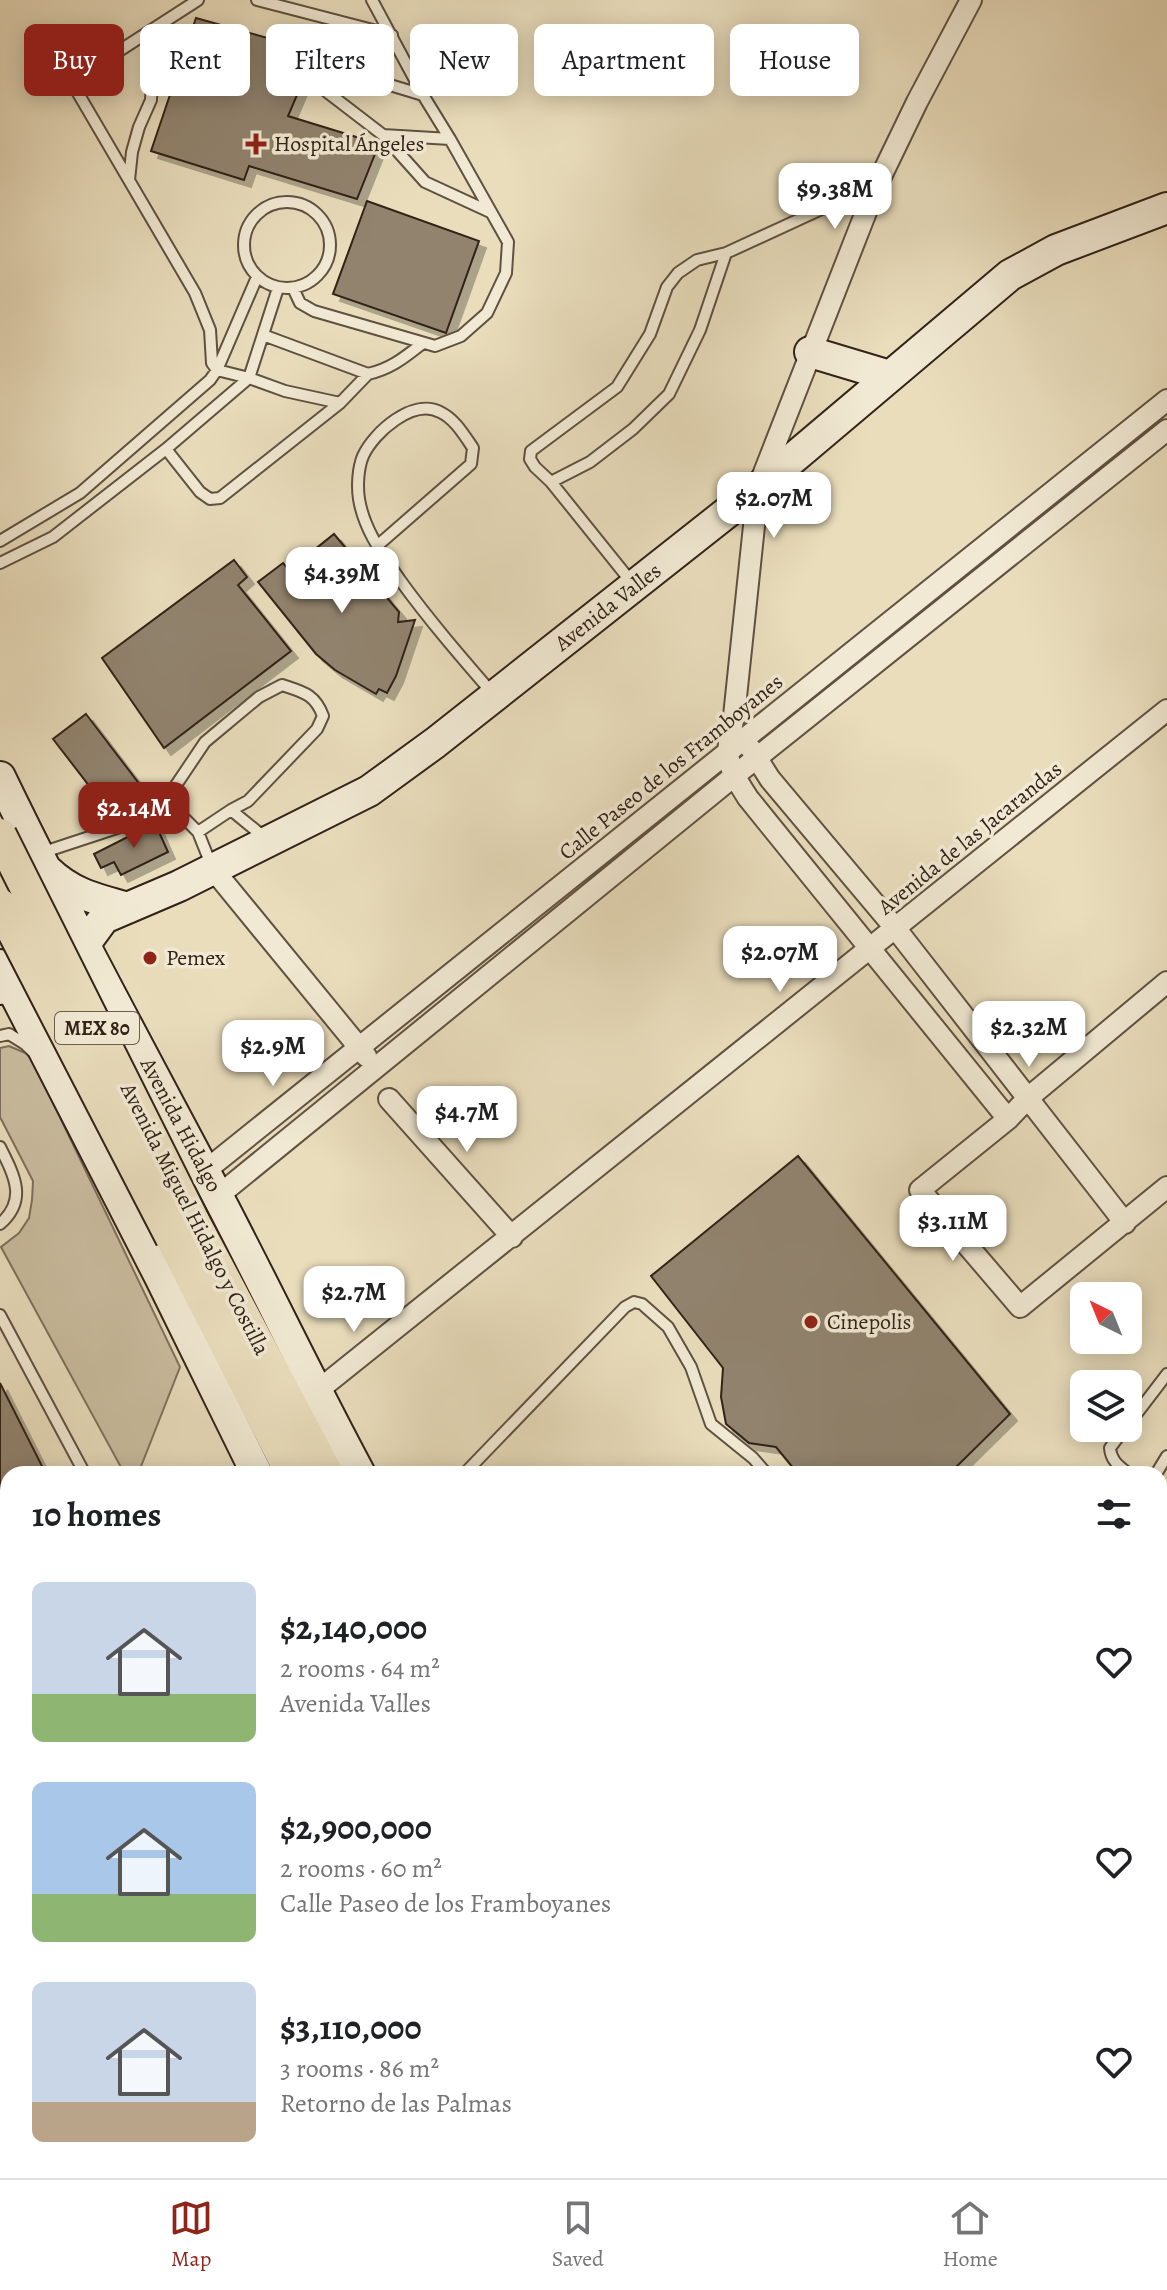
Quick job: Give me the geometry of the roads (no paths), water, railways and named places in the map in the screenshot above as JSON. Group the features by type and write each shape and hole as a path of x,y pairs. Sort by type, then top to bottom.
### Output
{"main road":[{"name":"Avenida Valles","path":"51,881 116,913 179,886 369,791 495,696 758,488 1010,275 1056,250 1167,208"},
{"path":"810,352 890,376"},
{"name":"Avenida Hidalgo","path":"0,777 356,1466"},
{"name":"Avenida Miguel Hidalgo y Costilla","path":"0,835 288,1466"},
{"path":"11,999 85,944 116,913 91,898 51,881"},
{"path":"0,928 50,903 51,881"},
{"path":"0,951 51,881"},
{"name":"Avenida Miguel Hidalgo y Costilla","path":"0,905 182,1230 322,1466"},
{"path":"11,999 32,1006 87,973 101,973"},
{"path":"11,999 63,1088 253,1466"}],"street":[{"path":"971,0 875,189 758,488 734,716 726,752 735,777 748,798 1008,1119"},
{"name":"Calle Paseo de los Framboyanes","path":"211,1184 265,1123 1167,400"},
{"path":"211,1184 284,1142 1167,430"},
{"name":"Avenida de las Jacarandas","path":"316,1392 1167,710"},
{"path":"734,716 756,760 770,779 896,929 1125,1223"},
{"path":"212,868 376,1068"},
{"path":"1167,982 920,1190 1020,1307 1167,1187"},
{"path":"389,1099 512,1237"},
{"path":"265,1123 284,1142"}],"lane":[{"path":"198,0 77,78 75,88 195,293 210,330 212,363 217,370 285,391 340,403"},
{"path":"257,0 349,24"},
{"path":"372,0 386,24"},
{"path":"394,39 410,70"},
{"path":"129,180 132,152 151,96"},
{"path":"332,96 383,135 425,182 492,213"},
{"path":"293,288 300,303 314,311 435,346 461,336 487,313 506,273 508,242 424,96"},
{"path":"383,135 450,139"},
{"path":"634,586 551,482 535,467 530,459 531,451 617,387 650,334 667,287 678,273 697,260 726,253 826,207 875,189"},
{"path":"286,202 313,210 329,234 330,248 319,275 293,288 278,288 257,277 248,265 244,237 259,212 286,202"},
{"path":"551,482 590,462 633,429 669,394 700,330 726,253"},
{"path":"0,541 80,493 210,380 257,277"},
{"path":"0,563 53,537 166,449 249,378 278,288"},
{"path":"263,335 368,374"},
{"path":"166,449 200,492 210,499 220,498 340,403 368,374 396,364 423,343"},
{"path":"377,546 471,464 473,448 451,420 438,410 409,410 378,434 362,457 359,499 377,546 430,622 495,696"},
{"path":"51,881 166,800 205,742 259,697 282,685 302,691 317,701 323,716 317,729 248,801 198,832"},
{"path":"166,800 198,832 212,868"},
{"path":"231,810 269,841"},
{"path":"0,1036 9,1034 25,1044 63,1088"},
{"path":"0,1147 17,1187 15,1207 0,1224"},
{"path":"472,1466 625,1307 634,1302 642,1304 668,1327 691,1367 711,1424 760,1466"},
{"path":"0,1315 81,1466"},
{"path":"1142,1406 1167,1374"},
{"path":"1115,1442 1110,1448 1110,1456 1119,1466"}],"place":[{"name":"Hospital Ángeles","path":"256,144"},
{"name":"Pemex","path":"150,958"},
{"name":"Cinepolis","path":"811,1322"}]}
